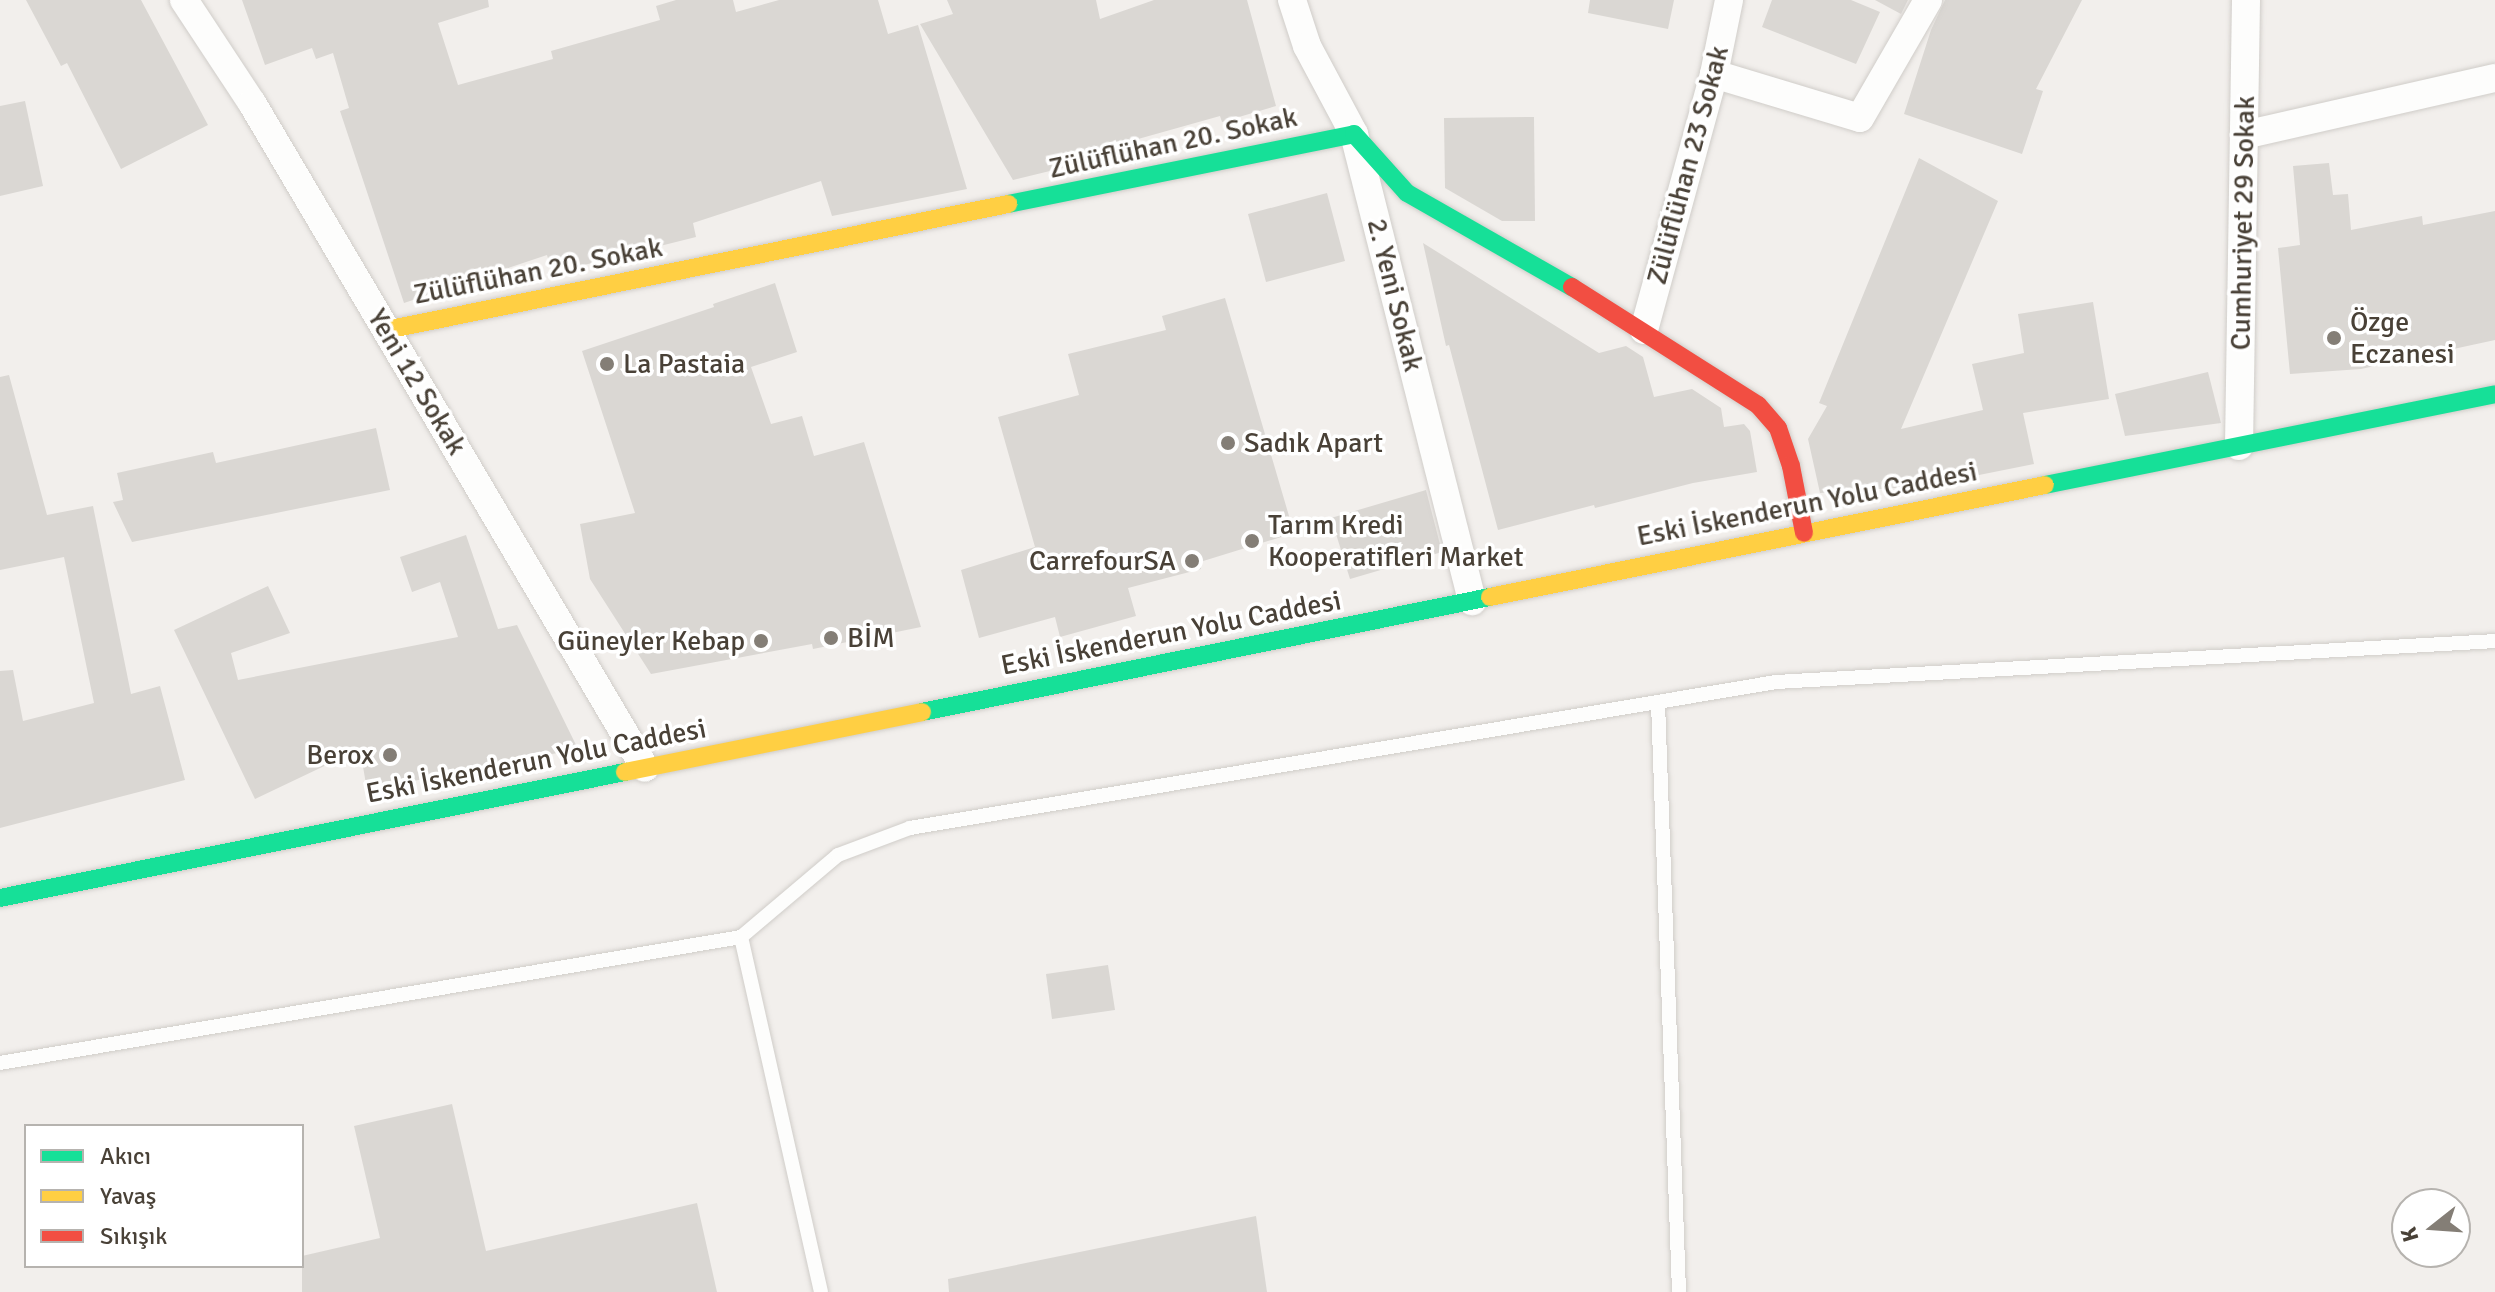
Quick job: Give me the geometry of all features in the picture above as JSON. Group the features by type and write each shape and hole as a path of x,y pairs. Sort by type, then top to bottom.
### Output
{"street":[{"name":"Yeni 12 Sokak","path":"184,0 252,103 645,768"},
{"name":"2. Yeni Sokak","path":"1292,0 1307,46 1354,134 1472,601"},
{"name":"Zülüflühan 23 Sokak","path":"1644,330 1714,74 1729,0"},
{"path":"1714,74 1860,118 1928,0"},
{"name":"Cumhuriyet 29 Sokak","path":"2239,446 2246,0"},
{"path":"2244,135 2495,78"},
{"name":"Zülüflühan 20. Sokak","path":"386,330 1354,134"},
{"path":"1354,134 1407,193 1644,330 1758,405 1778,428 1791,466 1804,533"},
{"name":"Eski İskenderun Yolu Caddesi","path":"0,898 2495,394"}],"lane":[{"path":"0,1063 741,937 838,855 910,828 1776,682 2495,641"},
{"path":"1658,702 1679,1292"},
{"path":"741,937 821,1292"}],"building":[{"path":"26,0 141,0 208,125 121,169 67,63 61,66"},
{"path":"242,0 488,0 489,7 438,23 458,85 553,59 551,51 660,20 656,6 676,0 733,0 736,12 779,0 878,0 888,34 918,25 967,189 832,216 821,181 693,223 696,237 552,273 547,255 404,303 340,111 349,108 333,53 316,59 312,48 265,65"},
{"path":"947,0 1096,0 1100,19 1154,0 1247,0 1276,106 1222,122 1220,116 1131,141 1099,154 1095,160 1013,180 920,24 953,14"},
{"path":"1590,0 1674,0 1668,29 1588,13"},
{"path":"1772,0 1851,0 1880,12 1856,64 1762,27"},
{"path":"1875,0 1908,0 1901,14"},
{"path":"1945,0 2082,0 2036,89 2043,91 2022,154 1904,114 1931,30"},
{"path":"25,101 43,186 0,196 0,106"},
{"path":"1534,117 1535,221 1502,221 1445,188 1444,118"},
{"path":"1919,158 1998,201 1901,429 1983,410 1972,364 2024,353 2018,314 2093,302 2109,399 2023,413 2034,464 1924,486 1820,493 1808,439 1827,406 1819,403"},
{"path":"2329,163 2333,195 2348,194 2351,230 2422,216 2423,225 2495,211 2495,340 2361,369 2290,374 2278,248 2300,245 2293,166"},
{"path":"1327,193 1345,261 1266,282 1248,214"},
{"path":"1423,243 1599,353 1626,346 1643,357 1654,397 1692,389 1721,408 1724,427 1744,424 1750,431 1757,472 1693,483 1595,508 1594,505 1498,530 1449,345 1446,346"},
{"path":"775,283 797,352 751,367 771,424 802,416 814,456 864,442 921,627 813,649 812,644 651,674 590,579 580,524 635,513 582,351"},
{"path":"1225,298 1294,533 1200,562 1201,569 1128,588 1136,616 1060,637 1055,617 979,638 961,570 1035,547 998,417 1079,395 1068,354 1166,330 1162,316"},
{"path":"2208,372 2221,423 2125,436 2115,394"},
{"path":"9,375 47,515 93,506 131,694 160,686 185,780 0,828 0,671 13,670 23,721 94,703 64,557 0,570 0,377"},
{"path":"376,428 390,490 132,542 113,502 123,500 117,473 213,452 216,463"},
{"path":"1426,490 1442,552 1350,579 1331,518"},
{"path":"466,535 498,629 517,625 578,749 367,790 360,749 255,799 174,630 268,586 290,633 231,653 238,680 458,637 440,582 412,592 400,557"},
{"path":"1108,965 1115,1010 1052,1019 1046,974"},
{"path":"452,1104 486,1251 697,1203 717,1292 302,1292 304,1256 380,1238 354,1126"},
{"path":"1256,1216 1267,1292 949,1292 948,1279"}],"traffic: fast":[{"path":"1008,204 1354,134 1407,193 1572,287"},
{"path":"2045,485 2495,394"},
{"path":"922,712 1490,597"},
{"path":"0,898 625,772"}],"traffic: slow":[{"path":"386,330 1008,204"},
{"path":"1490,597 2045,485"},
{"path":"625,772 922,712"}],"traffic: jam":[{"path":"1572,287 1758,405 1778,428 1791,466 1804,533"}],"place":[{"name":"Özge Eczanesi","path":"2334,338"},
{"name":"La Pastaia","path":"607,364"},
{"name":"Sadık Apart","path":"1228,443"},
{"name":"Tarım Kredi Kooperatifleri Market","path":"1252,541"},
{"name":"CarrefourSA","path":"1192,561"},
{"name":"BİM","path":"831,638"},
{"name":"Güneyler Kebap","path":"761,641"},
{"name":"Berox","path":"390,755"}]}
